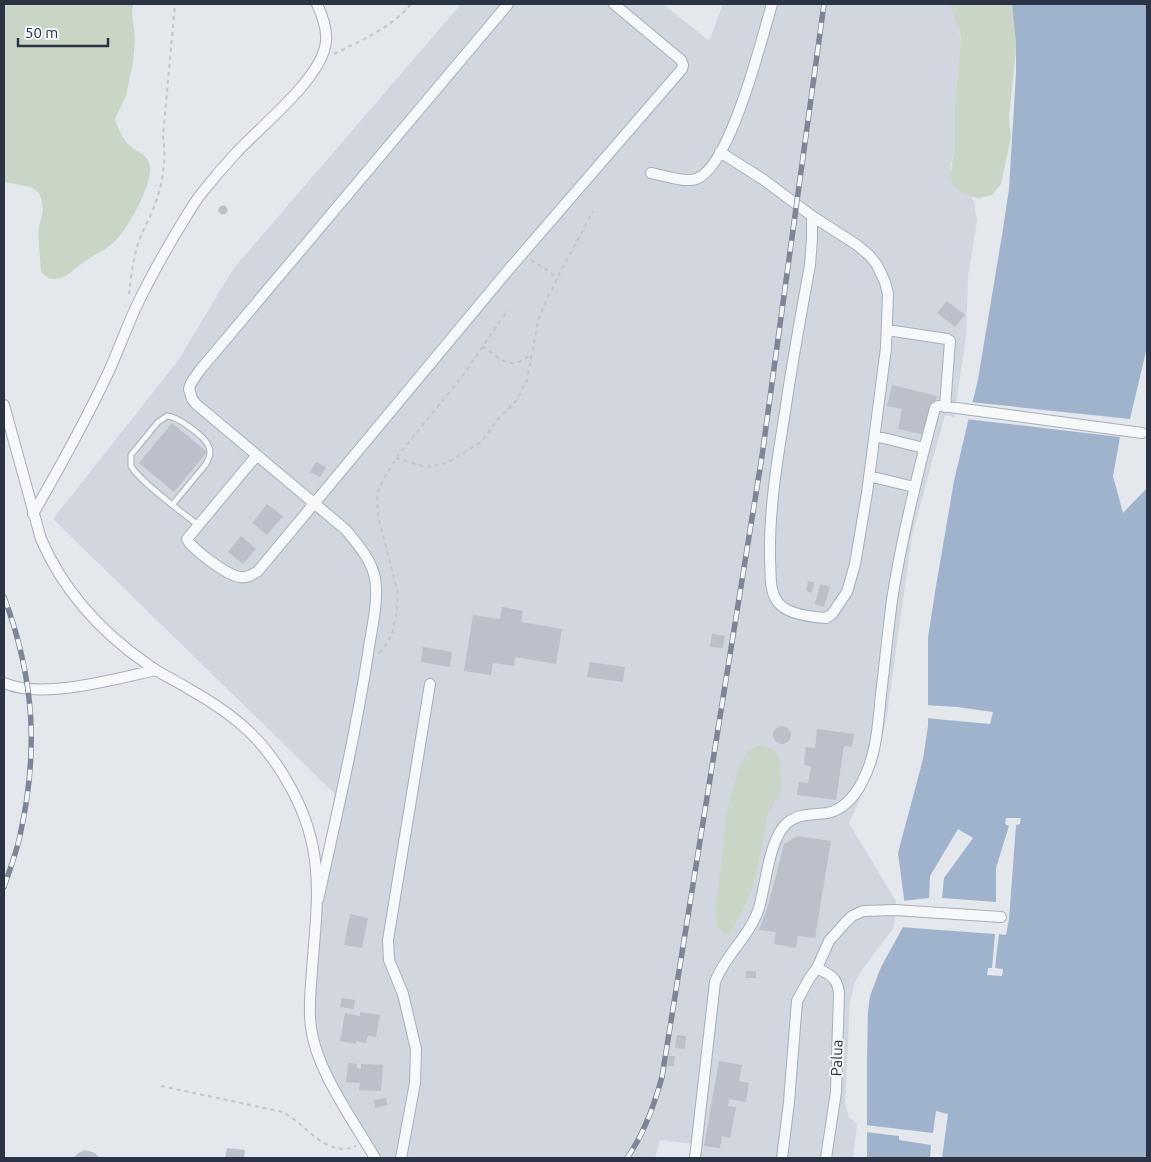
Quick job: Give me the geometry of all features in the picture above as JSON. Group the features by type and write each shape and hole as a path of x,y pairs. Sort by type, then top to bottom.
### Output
{"street":[{"path":"33,514 77,436 110,369 149,280 200,195 236,154 285,105 311,75 319,61 326,47 326,31 317,4"},
{"path":"318,900 355,730 376,598 372,568 362,549 346,530 196,404 192,399 189,389 193,379 411,117 508,4"},
{"path":"257,455 188,537 187,541 225,570 236,576 246,578 258,571 522,255 682,69 681,60 614,4"},
{"path":"651,172 690,180 696,179 707,172 720,152 744,98 772,4"},
{"path":"720,152 764,180 812,216 857,245 877,265 888,294 886,348 870,476 855,564 847,592 839,606 826,618 791,611 777,601 773,592 770,548 772,496 810,265 812,216"},
{"path":"887,330 950,341 945,407"},
{"path":"4,405 33,514 47,555 67,587 114,638 156,670 231,715 261,743 293,792 304,815 318,876 310,1004 313,1039 323,1068 375,1158"},
{"path":"695,1158 705,1079 712,998 716,978 752,925 760,905 775,839 788,822 796,818 805,814 828,813 843,807 862,782 870,764 879,720 888,633 899,560 914,487 935,408 938,406 1142,433"},
{"path":"875,436 924,448"},
{"path":"870,476 914,487"},
{"path":"4,683 26,690 47,690 93,684 156,670"},
{"path":"402,1158 415,1083 416,1049 403,994 389,960 388,940 430,684"},
{"path":"782,1158 790,1102 796,1001 817,968 829,942 852,916 863,911 895,910 1001,917"},
{"name":"Palua","path":"817,968 838,983 839,993 836,1092 826,1158"}],"lane":[{"path":"173,504 206,464 210,451 203,439 176,417 167,416 158,422 132,455 130,462 134,471 139,476 198,525"}],"path":[{"path":"128,296 139,241 158,197 162,178 165,148 163,136 176,4"},
{"path":"319,61 371,36 390,24 411,4"},
{"path":"396,458 425,467 453,460 481,442 498,419 517,400 523,390 528,374 538,321 548,296 593,211"},
{"path":"522,255 549,271 557,279"},
{"path":"366,662 384,648 392,634 398,594 378,516 376,504 380,488 396,458 461,378 508,310"},
{"path":"483,346 494,355 509,363 520,362 532,351"},
{"path":"161,1086 283,1112 299,1122 319,1140 333,1148 350,1149 366,1142"}],"shaded area":[{"path":"461,4 663,4 709,41 723,4 950,4 958,25 961,41 955,101 955,144 950,170 958,190 970,196 974,201 977,221 968,277 966,337 954,417 945,415 912,535 887,715 877,763 849,823 896,901 894,927 859,974 854,985 850,1003 845,1102 849,1117 857,1124 853,1158 695,1158 695,1144 660,1140 655,1158 375,1158 313,1039 314,947 340,799 53,519 177,362 234,268"}],"green space":[{"path":"4,4 133,4 132,13 135,38 133,63 126,96 115,119 120,133 127,142 132,148 145,156 149,162 150,174 137,208 118,238 108,247 59,278 50,279 41,272 38,232 43,210 39,193 31,187 4,182"},
{"path":"950,4 1014,4 1017,41 1009,117 1011,138 1001,184 992,195 979,198 958,190 950,178 955,144 955,101 961,41"},
{"path":"758,746 764,746 775,751 778,755 782,782 780,792 767,816 753,887 741,914 729,934 723,934 717,926 715,908 724,846 726,815 739,766 748,751"}],"water":[{"path":"1012,4 1147,4 1147,1158 867,1158 867,1059 870,996 881,967 903,927 905,906 898,853 923,759 928,726 928,638 954,481 978,379 1009,189 1016,73 1016,42"}],"pier":[{"path":"1147,347 1147,488 1123,513 1113,476 1120,437 966,419 970,402 1130,419"},
{"path":"926,705 993,712 990,724 925,718"},
{"path":"1006,818 1021,818 1020,824 1016,825 1009,919 1006,935 999,934 997,950 995,968 1003,969 1002,976 987,975 988,968 992,968 995,934 900,927 902,901 929,898 930,876 958,829 973,838 944,878 942,898 996,902 996,868 1009,826 1005,824"},
{"path":"936,1111 948,1114 942,1158 930,1158 931,1145 899,1140 899,1136 865,1132 865,1125 933,1133"}],"building":[{"path":"223,205 228,210 223,215 218,210"},
{"path":"947,301 965,315 955,327 937,313"},
{"path":"892,385 937,396 925,435 898,429 902,409 887,406"},
{"path":"172,423 207,452 174,492 139,463"},
{"path":"316,462 326,467 320,477 310,472"},
{"path":"267,504 283,516 267,535 252,523"},
{"path":"241,536 256,549 243,564 228,552"},
{"path":"808,581 814,582 812,593 806,591"},
{"path":"820,584 830,587 824,607 815,604"},
{"path":"502,607 523,611 521,622 562,629 556,664 515,657 514,666 493,663 491,675 464,671 473,615 500,619"},
{"path":"712,634 725,636 723,648 710,647"},
{"path":"423,647 452,652 450,667 421,662"},
{"path":"590,662 625,667 623,682 587,677"},
{"path":"782,726 788,729 791,735 788,741 782,744 776,741 773,735 776,729"},
{"path":"817,729 854,734 852,747 844,746 836,800 797,795 799,782 808,783 811,766 804,765 806,747 815,748"},
{"path":"797,836 831,841 815,938 798,936 796,948 774,944 776,932 759,930 768,906 784,844"},
{"path":"350,914 368,918 362,948 344,945"},
{"path":"746,971 756,971 756,978 746,978"},
{"path":"342,998 355,1000 354,1009 340,1007"},
{"path":"360,1012 380,1015 376,1037 368,1036 366,1043 356,1041 356,1044 340,1041 345,1013 360,1016"},
{"path":"677,1035 686,1036 685,1049 675,1048"},
{"path":"669,1056 675,1056 674,1066 668,1066"},
{"path":"719,1061 742,1065 739,1081 749,1083 746,1102 729,1099 728,1106 736,1107 730,1138 722,1136 720,1148 704,1146"},
{"path":"348,1063 357,1064 357,1068 361,1069 361,1064 383,1065 381,1091 359,1090 360,1083 346,1082"},
{"path":"386,1098 387,1105 375,1108 374,1100"},
{"path":"227,1148 245,1150 244,1158 225,1158"},
{"path":"85,1150 95,1153 100,1158 73,1158"}],"railway":[{"path":"627,1158 639,1139 648,1119 662,1077 762,456 824,4"},
{"path":"4,597 22,658 28,687 31,717 31,747 25,808 17,846 4,887"}]}
